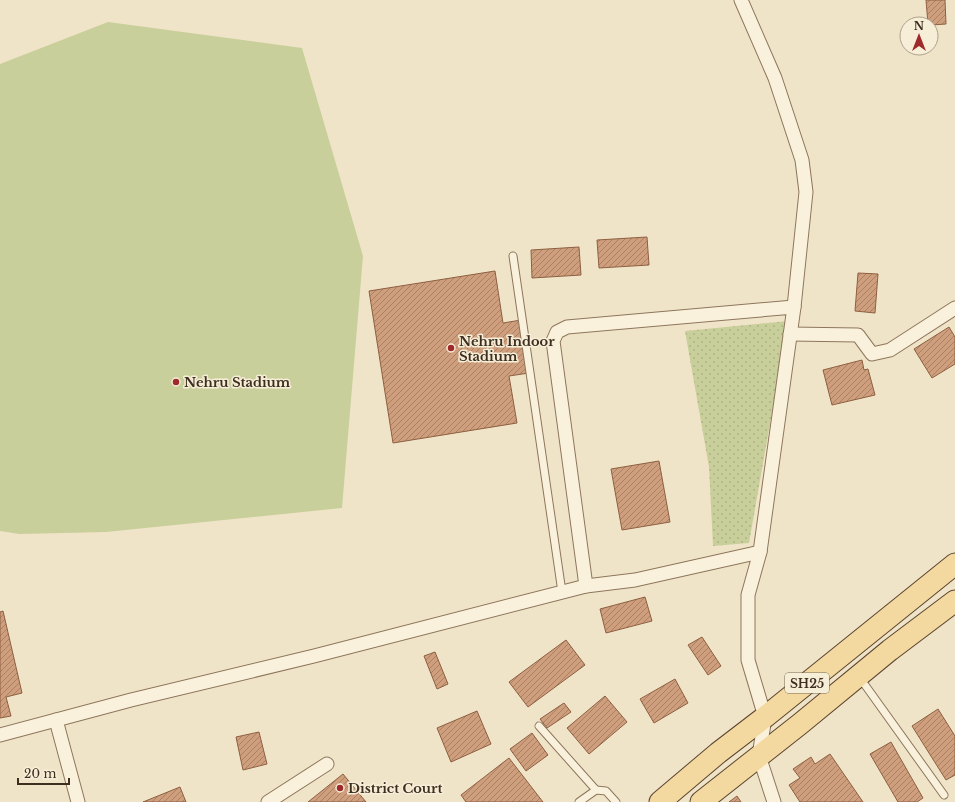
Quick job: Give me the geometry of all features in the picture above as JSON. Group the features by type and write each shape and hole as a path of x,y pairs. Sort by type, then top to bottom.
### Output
{"main road":[{"name":"SH25","path":"660,802 718,753 955,564"},
{"name":"SH25","path":"701,802 800,724 890,650 955,601"}],"street":[{"path":"741,0 775,78 802,160 806,192 794,307 760,552 748,595 748,660 765,717 759,756 774,802"},
{"path":"586,586 552,341 557,332 567,327 794,307"},
{"path":"790,334 858,335 872,354 890,350 955,308"},
{"path":"0,735 131,700 314,656 586,586 635,580 760,552"},
{"path":"56,720 78,802"},
{"path":"268,802 327,764"}],"lane":[{"path":"514,256 562,592"},
{"path":"858,676 944,795"},
{"path":"538,726 596,790"},
{"path":"579,802 596,790 606,791 616,802"}],"green space":[{"name":"Nehru Stadium","path":"108,22 302,48 363,256 342,508 106,532 19,534 0,531 0,64"},
{"path":"788,321 749,543 713,546 709,467 685,331"}],"building":[{"path":"926,0 945,0 946,24 939,24 939,16 927,16"},
{"path":"647,237 649,265 599,268 597,240"},
{"path":"579,247 581,275 532,278 531,250"},
{"name":"Nehru Indoor Stadium","path":"495,271 503,323 521,320 529,373 509,376 517,423 393,443 369,291"},
{"path":"858,273 878,274 875,313 855,311"},
{"path":"949,327 955,337 955,364 932,378 914,349"},
{"path":"862,360 864,370 868,369 875,395 832,405 823,370"},
{"path":"659,461 670,522 622,530 611,469"},
{"path":"645,597 652,621 606,633 600,609"},
{"path":"3,611 22,693 6,697 11,716 0,718 0,612"},
{"path":"702,637 721,666 708,675 688,645"},
{"path":"566,640 585,665 528,707 509,682"},
{"path":"435,652 448,684 437,689 424,656"},
{"path":"675,679 688,703 654,723 640,699"},
{"path":"605,696 627,722 589,754 567,728"},
{"path":"564,703 571,712 547,728 540,719"},
{"path":"938,709 955,736 955,775 946,780 912,726"},
{"path":"477,711 491,744 451,762 437,728"},
{"path":"259,732 267,764 243,770 236,737"},
{"path":"532,733 548,755 526,771 510,749"},
{"path":"891,742 923,798 917,802 898,802 870,754"},
{"path":"830,754 863,802 800,802 789,785 800,778 793,769 811,757 815,764"},
{"path":"509,758 543,802 466,802 461,795"},
{"name":"District Court","path":"343,774 366,802 308,802"},
{"path":"180,787 186,802 143,802"},
{"path":"737,796 741,802 729,802"}],"place":[{"name":"Nehru Indoor Stadium","path":"451,348"},
{"name":"Nehru Stadium","path":"176,382"},
{"name":"District Court","path":"340,788"}]}
